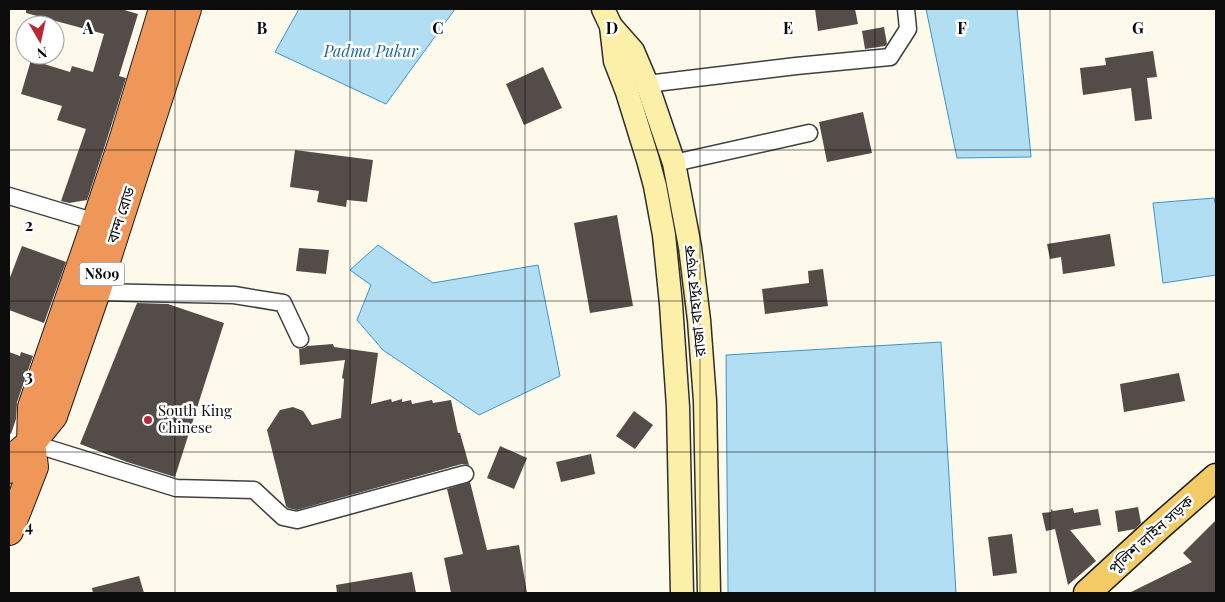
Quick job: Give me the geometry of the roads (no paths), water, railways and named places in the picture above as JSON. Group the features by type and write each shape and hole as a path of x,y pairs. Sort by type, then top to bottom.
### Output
{"highway":[{"name":"বান্দ রোড","path":"9,531 34,467 31,442 32,407 123,141 163,9"},
{"name":"বান্দ রোড","path":"9,469 12,460 31,442 53,416 96,292 187,9"}],"main road":[{"name":"রাজা বাহাদুর সড়ক","path":"607,18 633,51 647,84 674,163 690,246 699,320 705,401 709,593"},
{"name":"রাজা বাহাদুর সড়ক","path":"607,18 615,61 655,186 664,235 678,407 682,593"},
{"name":"পুলিশ লাইন সড়ক","path":"1087,593 1216,477"}],"street":[{"path":"647,84 890,57 908,29 906,9"},
{"path":"674,163 809,133"},
{"path":"9,196 96,222"},
{"path":"96,292 234,295 283,303 300,339"},
{"path":"31,442 176,488 254,490 283,517 297,520 465,474"}],"water":[{"name":"Padma Pukur","path":"299,9 455,9 386,104 275,52"},
{"path":"926,9 1017,9 1031,157 957,158"},
{"path":"1214,198 1216,207 1216,275 1163,283 1153,203"},
{"path":"378,245 433,283 538,265 560,376 479,415 383,350 357,320 371,285 350,270"},
{"path":"941,342 956,593 728,593 726,355"}],"place":[{"name":"South King Chinese","path":"148,420"}]}
